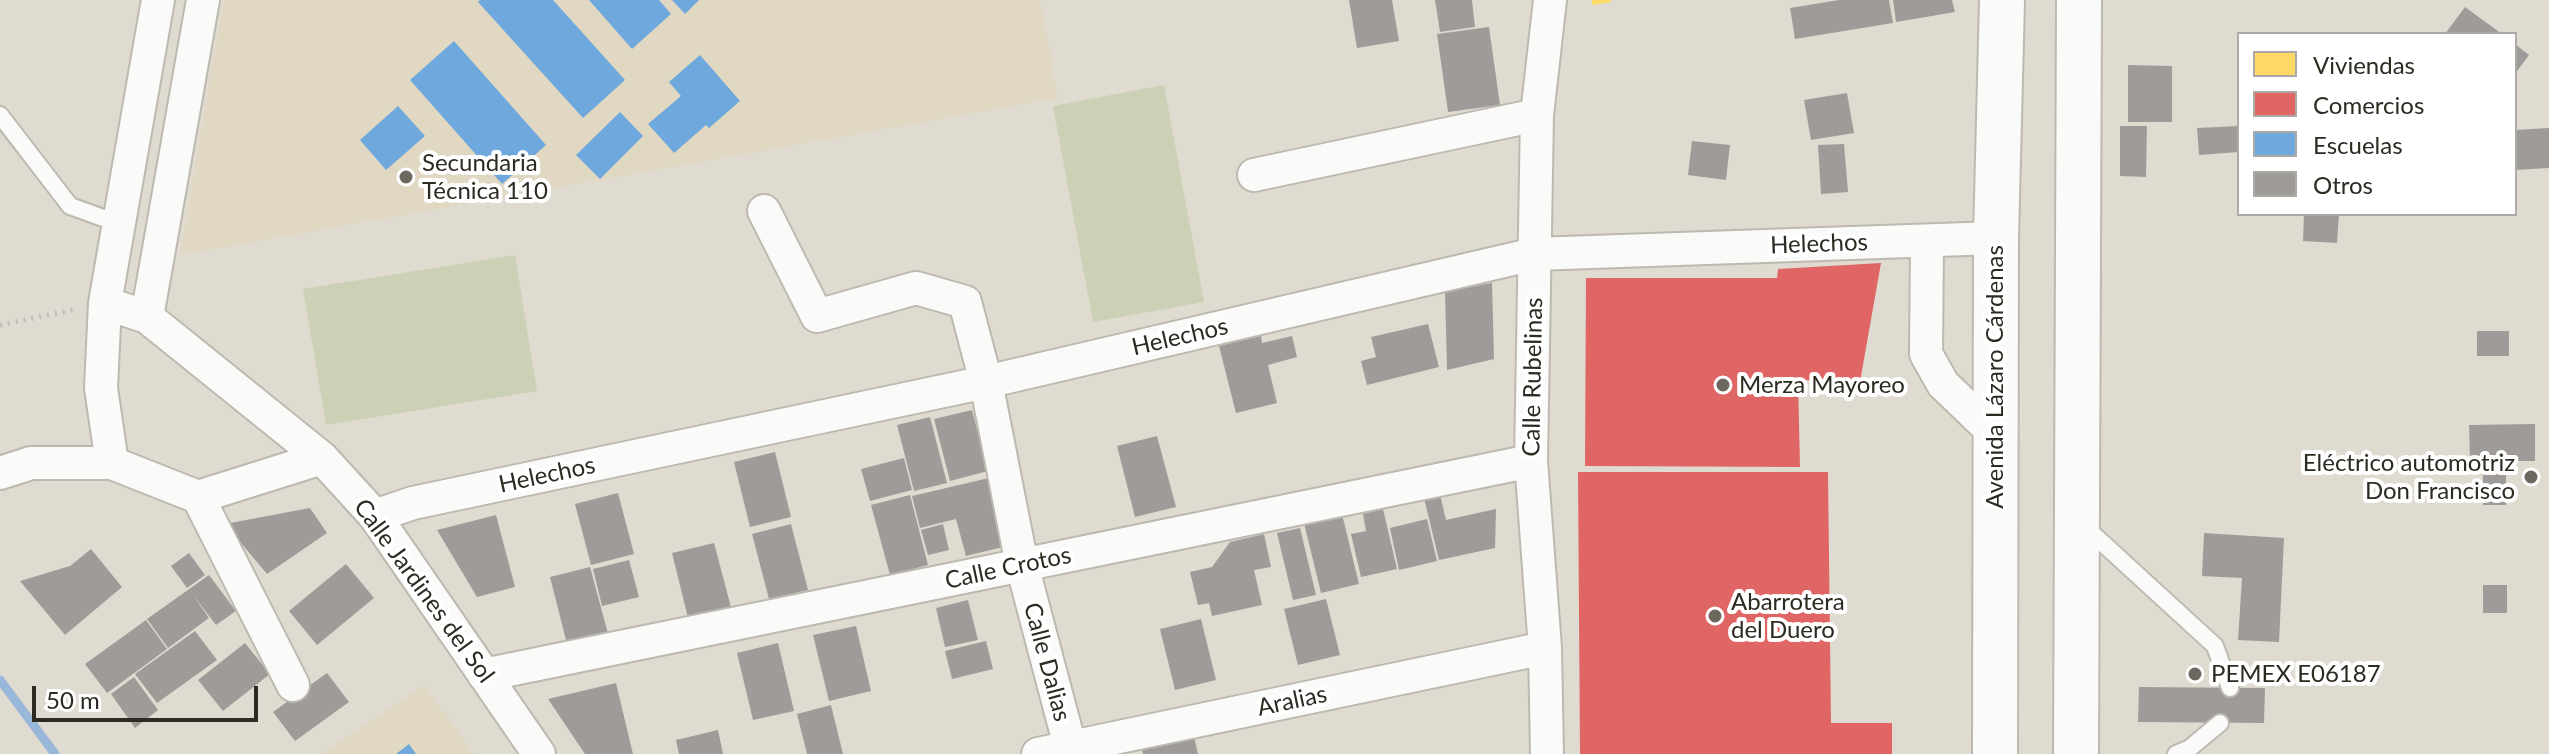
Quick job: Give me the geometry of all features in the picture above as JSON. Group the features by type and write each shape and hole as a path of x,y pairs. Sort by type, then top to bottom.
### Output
{"main road":[{"name":"Avenida Lázaro Cárdenas","path":"1995,754 1994,433 2002,0"},
{"path":"2076,754 2079,0"}],"street":[{"path":"112,463 101,388 105,303 158,0"},
{"path":"105,303 147,317 203,0"},
{"name":"Calle Rubelinas","path":"1547,754 1545,648 1531,461 1537,115 1550,0"},
{"path":"1254,175 1537,115"},
{"name":"Calle Dalias","path":"764,211 817,316 916,288 965,302 986,382 1022,565 1071,750"},
{"name":"Helechos","path":"375,516 413,503 986,382 1534,254 1996,238"},
{"path":"1927,241 1926,354 1943,384 1994,433"},
{"name":"Calle Jardines del Sol","path":"147,317 322,458 375,516 539,754"},
{"path":"0,473 31,463 112,463 198,497 322,458"},
{"name":"Calle Crotos","path":"484,675 1531,461"},
{"path":"198,497 293,685"},
{"name":"Aralias","path":"1038,754 1071,750 1545,648"}],"lane":[{"path":"0,115 70,206 117,223"},
{"path":"2077,520 2215,646 2230,688"},
{"path":"2176,754 2190,748 2220,723"}],"path":[{"path":"0,325 105,303"}],"shaded area":[{"name":"Secundaria Técnica 110","path":"224,0 1040,0 1058,98 180,255"},
{"path":"424,685 474,754 321,754"}],"green space":[{"path":"1164,85 1204,302 1093,322 1053,106"},
{"path":"515,255 537,391 326,425 303,289"}],"building: Viviendas":[{"path":"1592,0 1611,0 1611,2 1592,5"}],"building: Comercios":[{"path":"1881,263 1860,382 1798,380 1800,467 1585,466 1586,278 1777,278 1778,269"},
{"path":"1578,472 1828,472 1831,723 1892,723 1892,754 1580,754"}],"building: Escuelas":[{"path":"553,0 625,80 583,118 478,2"},
{"path":"589,0 659,0 671,14 632,49"},
{"path":"672,0 699,0 685,14"},
{"path":"454,41 546,145 502,184 410,80"},
{"path":"700,55 740,101 674,153 648,124 681,96 669,82"},
{"path":"398,106 425,136 386,170 360,140"},
{"path":"620,112 643,136 600,179 576,155"},
{"path":"409,744 416,754 396,754"}],"building: Otros":[{"path":"1349,0 1392,0 1399,41 1357,48"},
{"path":"1435,0 1472,0 1475,27 1440,32"},
{"path":"1839,0 1889,0 1893,23 1795,39 1790,8"},
{"path":"1893,0 1952,0 1955,12 1896,22"},
{"path":"2465,7 2499,32 2446,32"},
{"path":"1489,27 1500,105 1448,112 1437,34"},
{"path":"2517,46 2529,55 2517,71"},
{"path":"2128,65 2172,66 2172,122 2128,122"},
{"path":"1847,93 1854,133 1811,140 1804,100"},
{"path":"2120,126 2147,126 2146,177 2120,176"},
{"path":"2237,126 2237,152 2199,155 2197,128"},
{"path":"2549,128 2549,168 2517,170 2517,130"},
{"path":"1692,141 1730,145 1726,180 1688,175"},
{"path":"1844,144 1848,192 1821,194 1818,145"},
{"path":"2304,216 2339,216 2337,243 2303,241"},
{"path":"1492,283 1494,359 1447,370 1445,291"},
{"path":"1428,324 1439,367 1367,385 1361,361 1376,357 1371,337"},
{"path":"2477,331 2509,331 2509,356 2477,356"},
{"path":"1261,336 1262,343 1292,336 1297,357 1268,365 1277,403 1236,413 1219,346"},
{"path":"972,410 988,471 950,481 934,419"},
{"path":"930,417 947,483 914,491 897,425"},
{"path":"2535,424 2535,461 2506,461 2506,505 2483,505 2483,461 2470,461 2469,425"},
{"path":"1157,436 1176,507 1135,517 1117,446"},
{"path":"775,452 791,517 750,527 734,462"},
{"path":"904,458 912,490 870,501 861,469"},
{"path":"989,478 1007,546 966,556 956,519 920,528 912,496"},
{"path":"1439,490 1446,520 1496,509 1495,548 1439,560 1423,494"},
{"path":"618,493 634,554 591,565 575,504"},
{"path":"910,495 928,565 890,575 871,505"},
{"path":"310,508 327,533 267,574 225,524"},
{"path":"1383,509 1397,569 1361,577 1351,534 1366,531 1363,514"},
{"path":"1342,514 1359,584 1321,593 1304,523"},
{"path":"496,515 515,587 477,597 437,530"},
{"path":"1427,519 1437,561 1399,570 1390,528"},
{"path":"791,524 808,590 769,599 752,534"},
{"path":"943,524 949,550 928,555 921,530"},
{"path":"1300,528 1316,595 1293,600 1277,533"},
{"path":"2204,533 2284,538 2279,642 2238,640 2242,578 2202,576"},
{"path":"1264,534 1271,567 1254,570 1262,605 1212,616 1209,603 1198,605 1190,572 1212,567 1230,542"},
{"path":"714,543 732,611 689,622 672,553"},
{"path":"91,549 122,587 65,635 20,581 70,566"},
{"path":"189,553 205,575 187,588 171,566"},
{"path":"629,560 639,597 602,606 593,569"},
{"path":"346,564 374,598 317,645 289,611"},
{"path":"590,567 610,641 569,652 550,577"},
{"path":"209,575 236,611 216,625 193,595 209,618 168,648 147,619"},
{"path":"2483,585 2507,585 2507,613 2483,613"},
{"path":"1326,599 1340,655 1298,665 1284,609"},
{"path":"968,600 978,640 945,647 936,608"},
{"path":"1201,619 1216,680 1175,690 1160,629"},
{"path":"146,620 167,649 107,693 85,664"},
{"path":"856,626 871,691 829,701 813,635"},
{"path":"195,631 217,660 157,703 135,674"},
{"path":"986,641 993,669 952,679 945,651"},
{"path":"245,643 270,674 223,711 198,680"},
{"path":"778,643 794,711 753,720 737,653"},
{"path":"327,673 349,702 295,741 273,712"},
{"path":"134,677 158,710 135,728 111,694"},
{"path":"616,683 633,754 585,754 548,699"},
{"path":"2139,687 2265,688 2264,723 2138,722"},
{"path":"831,705 843,754 807,754 797,714"},
{"path":"718,730 723,754 679,754 676,740"},
{"path":"1193,732 1198,754 1143,754 1141,743"}],"waterway":[{"path":"0,680 55,754"}],"place":[{"name":"Secundaria Técnica 110","path":"406,177"},
{"name":"Merza Mayoreo","path":"1723,385"},
{"name":"Eléctrico automotriz Don Francisco","path":"2531,477"},
{"name":"Abarrotera del Duero","path":"1715,616"},
{"name":"PEMEX E06187","path":"2195,674"}]}
